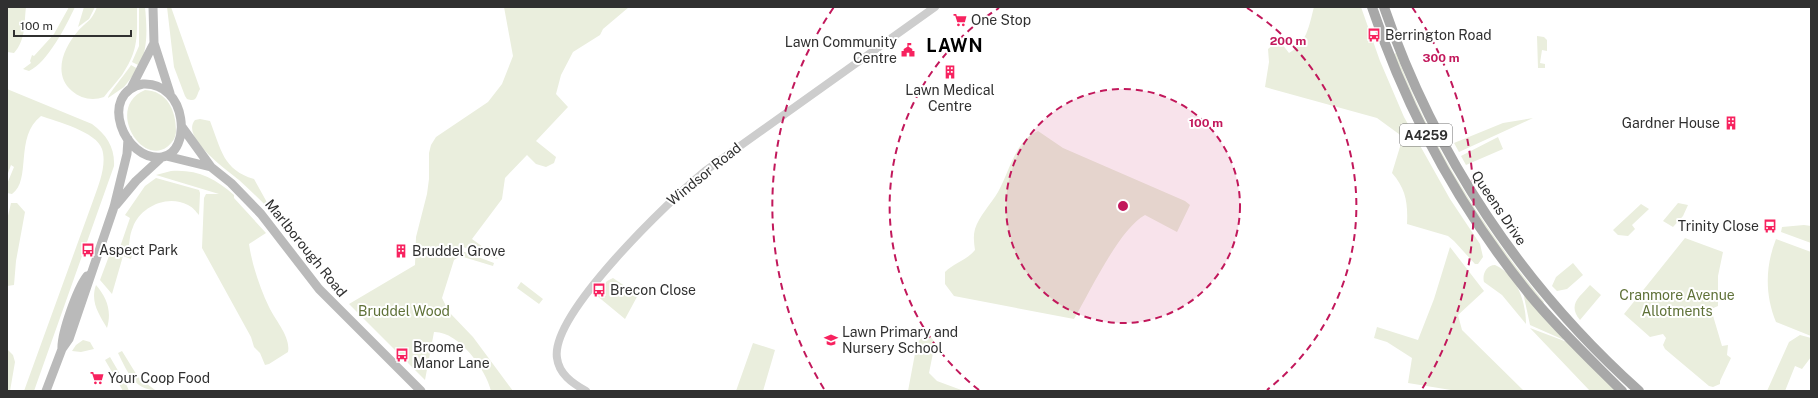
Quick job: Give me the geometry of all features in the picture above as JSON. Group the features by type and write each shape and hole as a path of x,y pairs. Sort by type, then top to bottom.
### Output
{"main road":[{"path":"114,207 136,182 177,144 182,127 179,112 170,93 154,43 153,7"},
{"name":"Queens Drive","path":"1372,7 1386,46 1410,102 1443,167 1471,214 1498,254 1535,300 1585,355 1622,391"},
{"name":"Queens Drive","path":"1384,7 1407,68 1431,120 1463,181 1485,215 1519,262 1556,307 1588,342 1639,391"},
{"path":"154,43 131,88 123,96 119,109 120,125 128,139 143,153 164,156"},
{"path":"131,88 143,84 151,84 170,93"},
{"name":"Marlborough Road","path":"182,127 211,167 251,202 318,289 412,387 421,391"},
{"path":"46,391 62,349 69,339 91,270 114,207 127,154 128,139"},
{"name":"Marlborough Road","path":"164,156 211,167"}],"street":[{"name":"Windsor Road","path":"586,391 562,373 556,357 558,344 565,327 585,298 635,236 675,196 710,166 935,7"}],"green space":[{"path":"7,7 26,7 23,37 14,53 7,52"},
{"path":"69,7 75,7 62,33 50,52 43,60 29,71 23,69 31,63 30,61 32,55 34,56 54,34"},
{"path":"84,7 95,7 89,19 78,27"},
{"path":"97,7 137,7 137,35 132,58 122,75 104,97 91,99 79,96 72,91 66,84 61,69 62,61 68,45 78,31 91,18"},
{"path":"139,7 145,7 146,30 146,44 140,66 132,62 139,46"},
{"path":"167,7 171,7 200,89 196,98 193,100 187,99 185,96 174,67"},
{"name":"Bruddel Wood","path":"504,7 629,7 603,29 600,35 573,52 561,75 556,94 568,107 536,141 556,157 554,163 546,167 536,164 527,155 505,178 502,199 472,239 498,258 497,259 463,247 462,251 494,263 493,266 460,256 454,260 442,298 449,312 473,337 513,391 491,391 483,372 470,353 461,344 443,333 434,332 425,380 349,304 415,265 416,237 427,194 429,179 429,153 431,145 436,137 488,102 502,84 513,56"},
{"path":"1314,7 1361,7 1380,61 1404,117 1450,199 1480,244 1483,257 1478,264 1475,264 1448,236 1407,224 1405,197 1397,179 1392,173 1403,137 1377,118 1265,87 1269,62 1268,49 1279,40 1289,53 1295,49 1304,39 1311,21"},
{"path":"1537,36 1544,37 1547,40 1547,51 1542,50 1540,63 1545,64 1545,68 1538,68"},
{"path":"1396,53 1425,120 1441,152 1479,214 1521,274 1544,302 1543,303 1484,226 1455,179 1416,105 1394,54"},
{"path":"131,65 138,69 124,87 108,98 111,92"},
{"path":"7,89 92,124 106,137 114,159 114,166 34,391 24,391 98,187 104,161 102,149 99,143 92,137 66,124 41,116 33,125 28,135 25,146 23,169 18,187 12,194 7,193 7,184 14,167 11,165 7,176"},
{"path":"145,90 153,91 159,94 169,103 176,123 176,134 172,142 167,147 157,151 147,148 138,142 131,132 128,121 128,109 133,98"},
{"path":"1533,118 1459,152 1454,143 1503,123"},
{"path":"200,119 210,121 224,157 236,170 254,179 269,206 268,208 199,144 192,127 195,120"},
{"path":"1038,131 1063,148 1185,201 1190,205 1177,232 1145,215 1135,222 1115,247 1074,319 954,296 945,284 945,272 975,250 974,234 979,219 998,192 1018,149 1030,135"},
{"path":"1498,137 1503,149 1466,165 1461,156"},
{"path":"171,171 197,173 220,184 234,195 234,198 266,233 249,244 250,252 262,292 285,335 288,346 288,352 269,364 265,365 260,353 254,347 251,337 202,248 204,198 206,194 219,194 156,175"},
{"path":"156,178 199,190 199,215 188,205 171,201 155,205 141,214 136,220 131,233 128,250 133,252 131,259 123,256 112,294 100,280 112,248 119,250 130,218 125,215 145,186"},
{"path":"11,203 17,203 25,212 16,261 14,285 7,286 7,220"},
{"path":"1678,203 1688,205 1683,216 1673,227 1663,221"},
{"path":"1641,204 1649,209 1632,225 1635,229 1628,236 1618,235 1613,230"},
{"path":"1804,225 1811,226 1811,243 1781,232 1782,227"},
{"name":"Cranmore Avenue Allotments","path":"1685,238 1723,252 1718,276 1718,306 1711,309 1722,346 1728,345 1727,355 1731,358 1720,384 1713,387 1709,386 1665,349 1663,345 1666,338 1663,334 1650,337 1624,314"},
{"path":"1776,239 1811,252 1811,336 1776,322 1772,312 1768,291 1768,270 1772,249"},
{"path":"1450,247 1484,291 1458,315 1462,330 1524,391 1457,391 1408,383 1412,358 1387,342 1374,338 1377,327 1418,340 1434,299"},
{"path":"1573,263 1583,275 1567,289 1557,291 1552,286 1556,277"},
{"path":"1492,265 1495,265 1509,275 1519,290 1526,316 1526,324 1502,295 1484,282 1485,271"},
{"path":"613,278 638,295 625,319 596,295 607,281"},
{"path":"521,282 543,299 539,304 517,288"},
{"path":"96,285 108,305 109,316 107,328 96,308 94,291"},
{"path":"1590,285 1601,295 1580,320 1576,314 1576,301"},
{"path":"1523,292 1564,340 1530,325"},
{"path":"1530,328 1567,342 1616,391 1590,391"},
{"path":"925,334 929,334 935,343 929,373 937,381 964,391 908,391 917,343"},
{"path":"1800,335 1811,338 1811,357 1802,369 1795,366 1785,391 1767,391 1789,342"},
{"path":"83,340 90,342 94,349 81,352 72,351 76,345"},
{"path":"753,343 775,350 763,391 736,391"},
{"path":"7,349 13,355 15,362 10,391 7,391"},
{"path":"122,351 138,377 155,390 148,389 136,383 124,366 118,353"},
{"path":"110,357 129,391 123,391 105,360"}],"place":[{"name":"One Stop","path":"960,20"},
{"name":"Berrington Road","path":"1374,35"},
{"name":"Lawn Community Centre","path":"908,50"},
{"name":"Lawn Medical Centre","path":"950,72"},
{"name":"Gardner House","path":"1731,123"},
{"name":"Trinity Close","path":"1770,226"},
{"name":"Aspect Park","path":"88,250"},
{"name":"Bruddel Grove","path":"401,251"},
{"name":"Brecon Close","path":"599,290"},
{"name":"Lawn Primary and Nursery School","path":"831,340"},
{"name":"Broome Manor Lane","path":"402,355"},
{"name":"Your Coop Food","path":"97,378"}],"district":[{"name":"LAWN","path":"955,46"}]}
